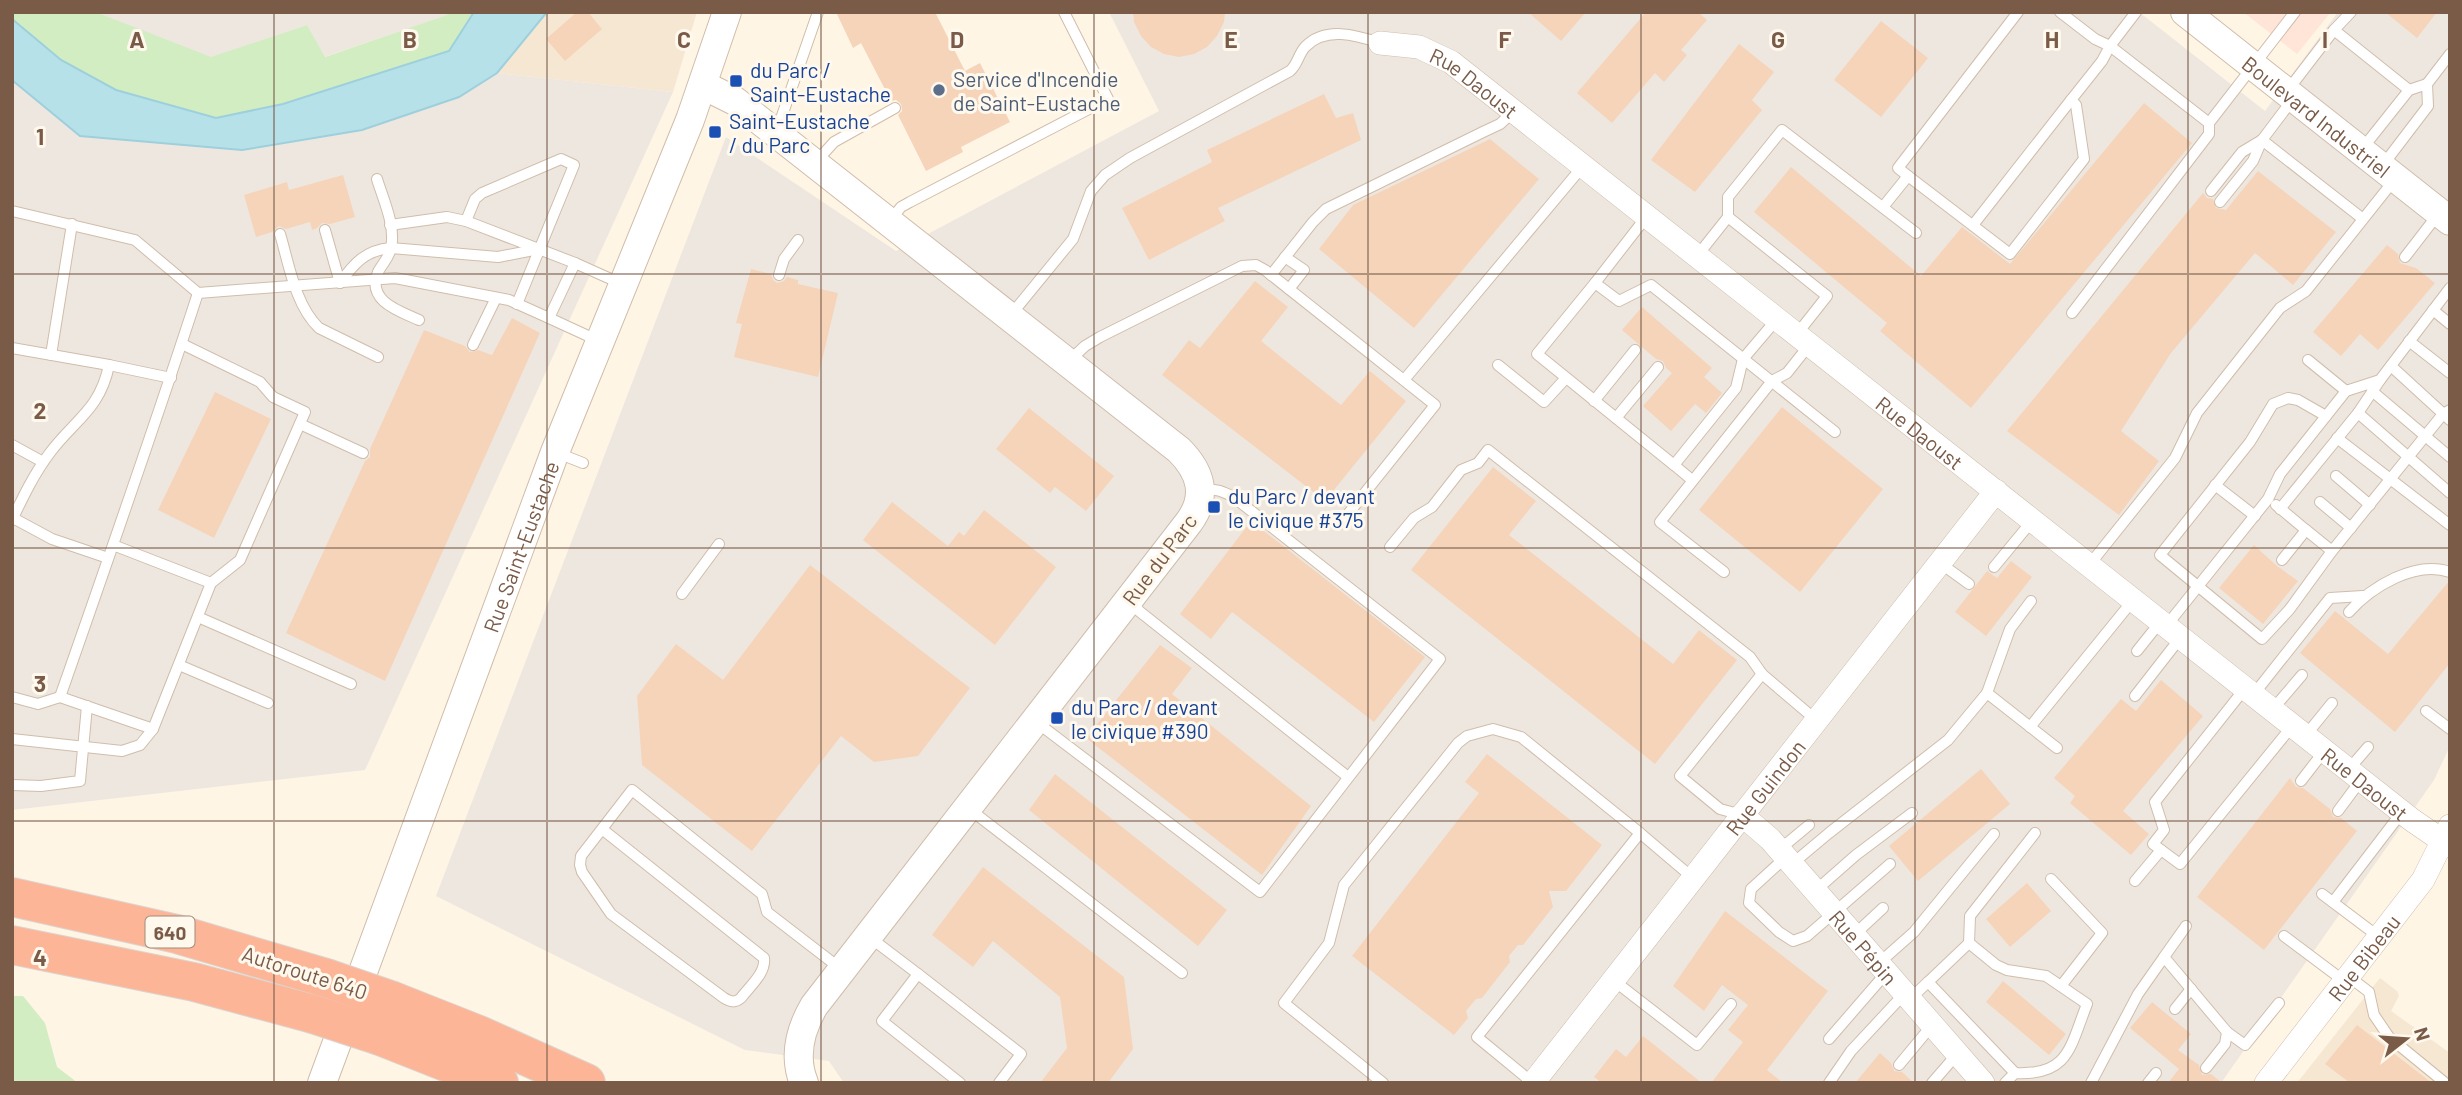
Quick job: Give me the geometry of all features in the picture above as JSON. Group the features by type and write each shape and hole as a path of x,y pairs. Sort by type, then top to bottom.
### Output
{"highway":[{"name":"Autoroute 640","path":"12,897 177,934 326,978 386,1018 499,1083"},
{"name":"Autoroute 640","path":"12,945 194,982 313,1014 386,1018 479,1035 586,1083"},
{"path":"12,964 126,967"}],"street":[{"name":"Rue Saint-Eustache","path":"322,1083 555,452 703,85 727,12"},
{"name":"Boulevard Industriel","path":"2185,12 2445,217"},
{"name":"Rue Daoust","path":"1380,43 1419,47 1451,62 2402,811 2447,838"},
{"name":"Rue du Parc","path":"703,85 735,101 1179,450 1196,471 1201,490 1194,515 814,1006 802,1030 799,1064 804,1083"},
{"name":"Rue Guindon","path":"1541,1078 1613,980 1996,491"},
{"name":"Rue Pépin","path":"1742,815 1785,857 1983,1083"},
{"name":"Rue Bibeau","path":"2266,1083 2423,880 2447,838"}],"lane":[{"path":"776,133 818,12"},
{"path":"889,222 901,207 1108,99 1064,12"},
{"path":"2018,12 1898,168 2010,254 2084,159 2076,105 2071,100"},
{"path":"2060,12 2095,39 2110,46 2209,123"},
{"path":"1973,225 2102,61 2110,46 2137,12"},
{"path":"2072,313 2209,134 2209,123 2295,12"},
{"path":"2220,202 2253,161 2262,140 2333,30 2351,12"},
{"path":"2333,30 2409,90"},
{"path":"1010,316 1073,239 1091,191 1116,166 1290,71 1304,48 1314,41 1343,33 1380,43"},
{"path":"2090,564 2175,458 2197,413 2213,392 2280,308 2306,291 2363,219 2379,165 2409,90 2427,84 2450,54"},
{"path":"2379,165 2428,106 2427,84"},
{"path":"815,163 834,142 895,108"},
{"path":"1271,275 1312,222 1326,209 1500,124 1514,111"},
{"path":"1697,256 1728,217 1728,197 1782,130 1916,233"},
{"path":"2211,191 2242,152 2262,140"},
{"path":"2262,140 2363,219"},
{"path":"466,221 475,199 482,193 561,159 574,165 517,304"},
{"path":"1404,380 1583,166"},
{"path":"1883,207 1908,176"},
{"path":"377,178 390,225 391,248 376,280 378,293 386,305 419,320"},
{"path":"12,211 135,240 198,293 395,278 517,304 599,341"},
{"path":"1647,216 1537,354 1692,480"},
{"path":"390,225 447,217 466,221 541,248 622,284"},
{"path":"1724,572 1660,522 1772,381 1787,373 1827,296 1728,217"},
{"path":"2405,257 2445,217"},
{"path":"51,355 72,224"},
{"path":"325,230 340,283"},
{"path":"280,234 306,312 318,328 378,357"},
{"path":"779,275 784,258 798,240"},
{"path":"340,283 358,260 368,253 391,248 498,257 541,248"},
{"path":"1285,257 1304,271 1289,289"},
{"path":"549,318 575,263"},
{"path":"1068,362 1085,346 1100,337 1242,266 1256,265 1435,405 1340,524"},
{"path":"1595,283 1619,301 1651,285 1835,432"},
{"path":"2280,509 2358,414 2380,380 2450,288"},
{"path":"60,697 198,293"},
{"path":"473,345 496,298"},
{"path":"2433,310 2450,324"},
{"path":"1674,465 1736,388 1744,359 1777,318"},
{"path":"2409,341 2450,373"},
{"path":"12,739 115,751 131,749 146,740 153,729 211,583 240,560 300,424 305,412 272,397 260,382 182,344"},
{"path":"12,348 171,377"},
{"path":"1594,401 1635,349"},
{"path":"2308,360 2346,391"},
{"path":"108,558 52,539 13,519 43,462 93,406 102,390 109,365"},
{"path":"1498,365 1544,402 1566,377"},
{"path":"1616,418 1658,366"},
{"path":"2326,416 2298,400 2288,398 2273,404 2250,442 2160,555 2262,639 2289,610 2332,551 2426,436 2448,415 2391,366"},
{"path":"2135,696 2170,628 2197,588 2268,499 2280,474 2346,391 2380,380"},
{"path":"2372,391 2450,457"},
{"path":"2358,414 2450,493"},
{"path":"300,424 363,453"},
{"path":"2337,438 2450,526"},
{"path":"12,445 43,462"},
{"path":"1390,547 1414,518 1432,507 1461,470 1478,463 1488,450 1750,657 1762,674 1816,720"},
{"path":"555,452 583,463"},
{"path":"2336,476 2370,505"},
{"path":"2215,485 2255,516"},
{"path":"1035,721 1260,892 1440,659 1236,499 1219,490 1201,490"},
{"path":"2268,499 2332,551"},
{"path":"2320,502 2351,528"},
{"path":"1994,567 2034,520"},
{"path":"2282,560 2306,530"},
{"path":"682,594 719,544"},
{"path":"113,545 211,583"},
{"path":"1940,563 1969,584"},
{"path":"2349,612 2363,596 2378,586 2411,573 2437,569 2450,572"},
{"path":"2332,703 2299,730 2180,864 2153,844 2164,830 2155,802 2330,598 2363,596"},
{"path":"1130,598 1139,611 1348,777"},
{"path":"2030,727 2134,599"},
{"path":"1785,857 1829,833 1948,740 1987,693 2010,629 2031,601"},
{"path":"198,617 351,684"},
{"path":"2137,651 2170,628"},
{"path":"179,665 268,703"},
{"path":"1742,815 1720,809 1680,776 1762,674"},
{"path":"2273,709 2302,675"},
{"path":"1987,693 2057,748"},
{"path":"12,697 38,704 60,697 153,729"},
{"path":"12,785 41,786 80,781 87,706"},
{"path":"2426,711 2450,729"},
{"path":"1383,1083 1284,1003 1329,943 1344,885 1458,743 1467,736 1493,729 1521,737 1693,878"},
{"path":"2338,811 2368,747"},
{"path":"2301,781 2325,750"},
{"path":"602,829 764,958 762,971 736,1001 724,998 611,914 580,865 581,856 632,790 762,894 767,912 842,970"},
{"path":"968,808 1182,973"},
{"path":"2333,902 2402,811"},
{"path":"1815,891 1856,855 1912,813"},
{"path":"1809,825 1785,857 1751,889 1749,903 1779,932 1793,941 1807,936 1890,864"},
{"path":"1541,1078 1478,1037 1640,833"},
{"path":"1829,1083 1851,1051 1969,943 1970,916 2035,833"},
{"path":"1829,1039 1883,968 1994,834"},
{"path":"2135,881 2161,850"},
{"path":"2051,878 2102,933 2061,986"},
{"path":"2322,894 2379,937"},
{"path":"1854,935 1883,908"},
{"path":"2091,1083 2138,994 2186,926"},
{"path":"868,936 1021,1054 999,1083"},
{"path":"2284,936 2369,992 2374,1015 2389,1037 2444,1082"},
{"path":"1928,982 2015,1073 2034,1074 2049,1070 2064,1057 2087,1004 2046,976 2007,970 1996,965 1969,943"},
{"path":"2164,957 2227,1032 2245,1045 2279,1003"},
{"path":"918,974 882,1021 960,1083"},
{"path":"1613,980 1697,1045 1731,1004"},
{"path":"2175,1009 2191,989"},
{"path":"1899,1065 1933,1024"},
{"path":"2206,1068 2225,1044 2227,1032"},
{"path":"1932,1083 1958,1053"},
{"path":"2006,1083 2015,1073"},
{"path":"2148,1083 2157,1073"}],"shaded area":[{"path":"96,12 449,12 448,15 324,57 307,25 211,58"},
{"path":"547,12 697,12 673,92 497,73"},
{"path":"1109,12 2139,12 2265,111 2338,12 2450,12 2450,746 2434,780 2221,1083 844,1083 829,1061 745,1050 436,896 726,137 896,251 1159,111"},
{"path":"2243,12 2331,12 2297,54"},
{"path":"497,73 673,92 365,770 12,810 12,80 81,136 242,150 362,129 459,97"},
{"path":"2380,978 2397,991 2399,996 2391,1011 2450,1053 2450,1083 2297,1083"}],"green space":[{"path":"12,12 96,12 211,57 307,25 325,57 447,15 449,12 474,12 449,51 283,104 216,118 116,90 61,60 12,19"},
{"path":"12,996 23,996 45,1023 57,1067 78,1083 12,1083"}],"water":[{"path":"474,12 547,12 497,73 459,97 362,130 242,150 80,136 12,80 12,19 61,60 116,90 216,118 283,104 449,51"}],"building":[{"path":"577,12 588,12 602,29 565,61 546,39"},
{"name":"Service d'Incendie de Saint-Eustache","path":"836,12 935,12 965,71 980,63 1010,122 961,147 963,152 926,171 898,115 902,111 901,104 896,100 891,101 861,43 853,48"},
{"path":"1133,12 1225,12 1224,22 1217,36 1207,47 1194,54 1179,57 1164,54 1151,47 1141,36 1134,22"},
{"path":"1528,12 1586,12 1561,41"},
{"path":"1646,12 1698,12 1707,20 1681,50 1687,55 1664,82 1655,73 1612,123 1577,93"},
{"path":"2385,12 2437,12 2417,38"},
{"path":"1881,21 1928,58 1881,117 1834,80"},
{"path":"1739,44 1774,72 1752,100 1762,110 1695,192 1651,160"},
{"path":"1324,94 1336,118 1353,113 1361,140 1218,208 1225,221 1149,260 1122,208 1212,162 1207,150"},
{"path":"2144,103 2192,143 1971,408 1880,331 1887,323 1754,212 1791,167 1921,276 1962,227 2010,264"},
{"path":"1490,139 1539,179 1414,328 1319,249 1353,205"},
{"path":"2258,171 2336,232 2293,285 2255,253 2171,353 2121,431 2159,461 2119,515 2007,431 2203,193 2207,198 2213,199 2216,208 2226,210"},
{"path":"343,175 355,217 330,224 322,223 312,230 310,222 286,229 279,226 272,232 256,237 244,195 287,182 289,190"},
{"path":"2387,245 2398,254 2400,263 2416,268 2435,283 2378,350 2360,334 2341,356 2313,332"},
{"path":"751,269 771,274 777,283 787,277 798,280 798,284 838,293 818,377 734,357 742,324 736,323"},
{"path":"1255,281 1288,307 1261,341 1341,405 1370,371 1406,401 1325,501 1162,375 1189,340 1200,348"},
{"path":"1642,307 1712,368 1704,377 1722,393 1706,413 1695,404 1671,431 1643,406 1672,373 1663,361 1656,359 1622,330"},
{"path":"512,318 540,333 385,681 286,633 365,461 370,457 370,449 424,330 465,346 470,352 478,350 492,355"},
{"path":"215,392 271,419 214,538 158,510"},
{"path":"1782,407 1883,489 1800,592 1699,510"},
{"path":"1029,408 1114,476 1086,511 1055,487 1050,493 996,449"},
{"path":"1493,467 1536,501 1509,535 1673,664 1699,630 1737,660 1655,764 1411,570"},
{"path":"892,502 948,546 959,532 964,536 984,510 1056,567 995,645 863,540"},
{"path":"1251,521 1425,657 1374,722 1232,612 1211,639 1180,614"},
{"path":"2254,545 2298,581 2263,624 2219,588"},
{"path":"2011,561 2032,577 1986,636 1955,612 1987,571 1997,578"},
{"path":"810,565 970,688 918,756 874,762 841,736 752,851 642,765 637,696 676,644 723,680"},
{"path":"2450,580 2450,663 2395,732 2300,653 2335,611 2388,654"},
{"path":"1160,645 1192,668 1172,694 1311,806 1262,875 1086,738"},
{"path":"2161,680 2203,716 2123,811 2149,834 2131,855 2070,803 2075,796 2054,778 2121,699 2136,711"},
{"path":"1487,754 1602,845 1566,891 1549,891 1553,907 1523,945 1518,945 1509,956 1510,962 1482,998 1476,999 1466,1011 1468,1018 1454,1035 1352,956 1479,793 1465,782"},
{"path":"1981,769 2010,804 1918,881 1889,846"},
{"path":"1055,774 1227,910 1198,946 1029,810"},
{"path":"2290,778 2296,787 2303,788 2330,809 2333,817 2341,818 2357,831 2264,950 2197,897"},
{"path":"983,867 1124,977 1133,1049 1108,1083 1040,1083 1067,1048 1060,997 993,941 973,967 932,935"},
{"path":"2027,883 2051,911 2010,947 1986,919"},
{"path":"1725,911 1828,991 1767,1070 1783,1083 1711,1083 1743,1042 1728,1030 1748,1005 1722,985 1704,1011 1673,986"},
{"path":"2003,981 2066,1034 2049,1055 1986,1002"},
{"path":"2152,1002 2191,1034 2178,1050 2199,1065 2202,1075 2211,1074 2222,1083 2168,1083 2179,1069 2130,1028"},
{"path":"2357,1025 2432,1083 2350,1083 2325,1064"},
{"path":"1643,1036 1702,1083 1602,1083 1594,1077 1616,1049 1626,1057"},
{"path":"1880,1053 1891,1063 1894,1071 1902,1072 1914,1083 1855,1083"}],"place":[{"name":"du Parc / Saint-Eustache","path":"736,81"},
{"name":"Service d'Incendie de Saint-Eustache","path":"939,90"},
{"name":"Saint-Eustache / du Parc","path":"715,132"},
{"name":"du Parc / devant le civique #375","path":"1214,507"},
{"name":"du Parc / devant le civique #390","path":"1057,718"}]}
